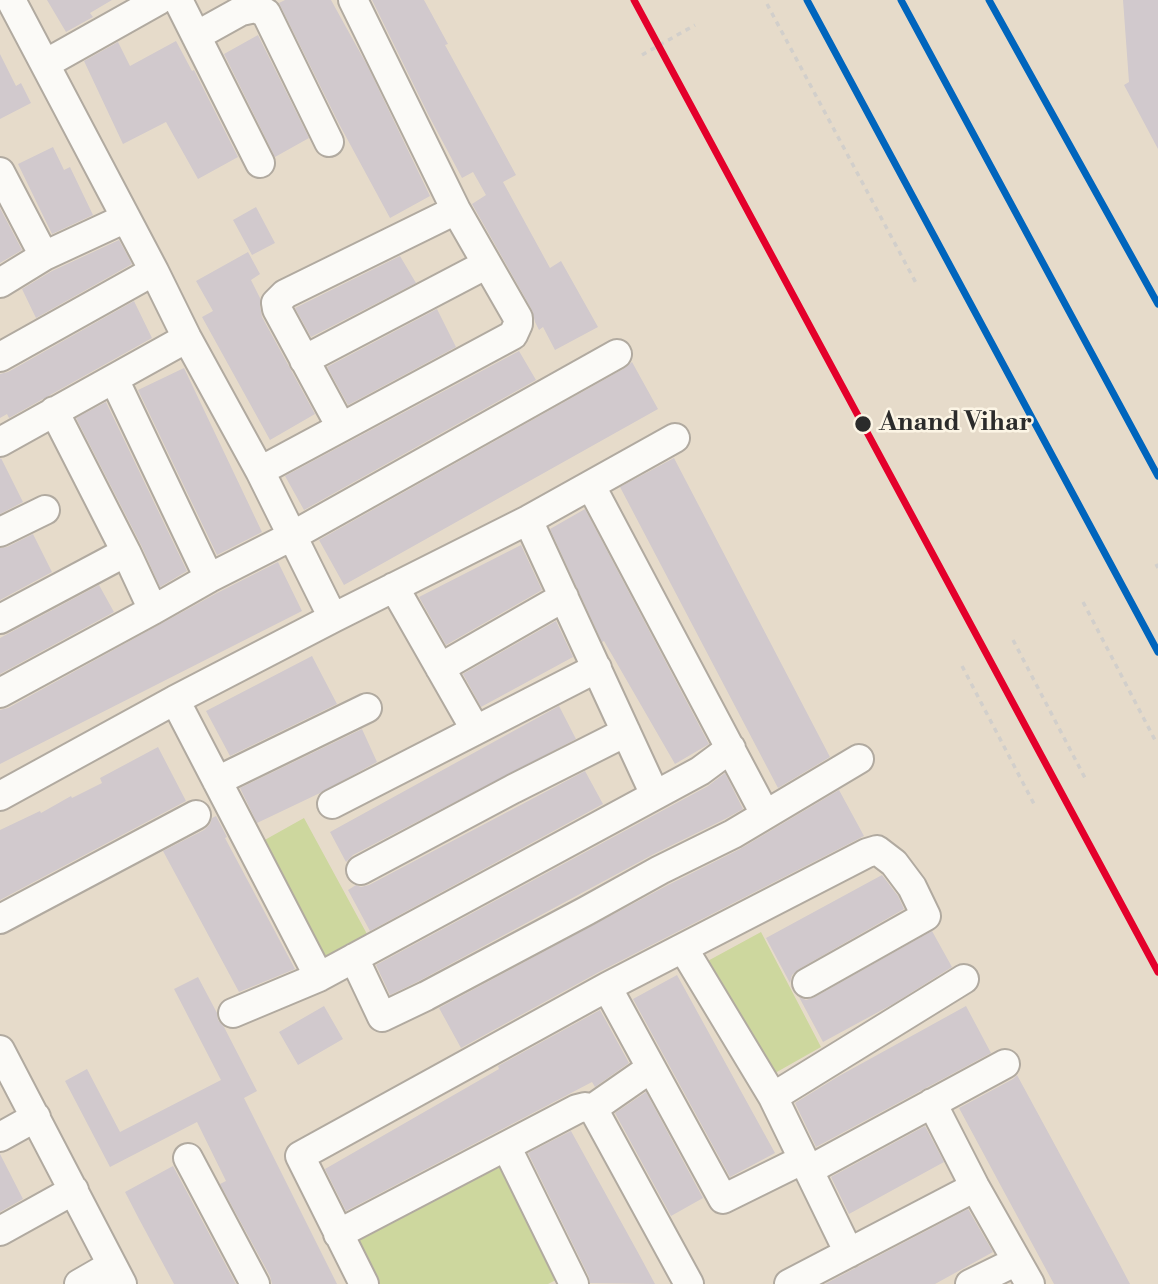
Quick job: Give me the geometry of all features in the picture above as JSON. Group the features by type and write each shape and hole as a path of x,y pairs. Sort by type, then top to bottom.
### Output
{"street":[{"path":"0,6 11,0 187,338 260,471 333,618"},
{"path":"44,64 159,0"},
{"path":"178,0 260,163"},
{"path":"260,471 513,335 517,329 518,318 456,210 353,0"},
{"path":"196,36 241,11 255,8 266,13 329,142"},
{"path":"0,172 44,256"},
{"path":"341,427 276,303 285,294 456,210"},
{"path":"0,284 44,256 126,218"},
{"path":"304,360 487,264"},
{"path":"0,357 154,271"},
{"path":"0,442 187,338"},
{"path":"0,694 209,578 292,537 617,354"},
{"path":"114,379 209,578"},
{"path":"54,411 153,611"},
{"path":"0,796 175,700 528,520 675,438"},
{"path":"591,486 765,814"},
{"path":"0,532 44,510"},
{"path":"528,520 655,795"},
{"path":"0,619 126,552"},
{"path":"394,587 475,729"},
{"path":"440,668 564,597"},
{"path":"332,804 597,668"},
{"path":"175,700 319,977"},
{"path":"217,781 367,708"},
{"path":"361,870 626,732"},
{"path":"233,1013 319,977 700,771 730,748"},
{"path":"354,958 382,1017 733,834 859,759"},
{"path":"0,919 196,815"},
{"path":"364,1284 300,1156 607,987 877,850 894,863 912,887 926,916 807,983"},
{"path":"682,948 773,1097 849,1254"},
{"path":"773,1097 964,979"},
{"path":"607,987 723,1199 806,1165 1005,1064"},
{"path":"0,1050 117,1274 79,1284"},
{"path":"592,1109 651,1068"},
{"path":"932,1103 1023,1272 971,1284"},
{"path":"338,1234 585,1107 596,1114 689,1284"},
{"path":"0,1137 36,1117"},
{"path":"506,1146 574,1284"},
{"path":"188,1158 255,1284"},
{"path":"789,1284 975,1187"},
{"path":"0,1231 74,1190"}],"path":[{"path":"767,4 916,283"},
{"path":"642,55 695,25"},
{"path":"1083,602 1155,740"},
{"path":"1013,640 1085,778"},
{"path":"962,666 1034,804"}],"green space":[{"path":"304,818 367,934 317,961 254,846"},
{"path":"761,932 821,1047 761,1081 704,963"},
{"path":"508,1163 564,1276 548,1284 370,1284 350,1243"}],"building":[{"path":"47,0 112,0 90,13 93,17 66,32"},
{"path":"285,0 331,0 367,65 430,196 390,218 338,122 279,3"},
{"path":"372,0 424,0 448,44 445,45 516,175 503,182 550,268 561,261 598,327 555,350 543,327 539,330 532,310 472,204 486,195 473,172 462,178"},
{"path":"1123,0 1158,0 1158,149 1124,85 1129,82"},
{"path":"258,35 309,138 275,157 224,54"},
{"path":"176,41 192,71 194,70 238,157 198,179 166,122 123,144 84,61 118,42 130,66"},
{"path":"0,54 16,86 21,83 31,103 0,119"},
{"path":"53,147 64,170 70,167 93,215 52,234 18,164"},
{"path":"256,207 275,243 252,255 233,220"},
{"path":"0,208 22,250 0,263"},
{"path":"119,240 132,264 36,318 22,289 52,271"},
{"path":"248,252 260,274 251,280 260,298 262,317 315,414 270,440 202,317 213,311 196,281"},
{"path":"400,256 416,283 311,337 295,308"},
{"path":"134,301 152,338 9,418 7,414 0,418 0,374"},
{"path":"437,309 456,347 348,405 327,367"},
{"path":"519,351 536,380 304,510 285,476"},
{"path":"632,362 658,409 344,585 319,540"},
{"path":"184,368 262,532 217,555 138,390"},
{"path":"106,402 187,571 160,587 76,418"},
{"path":"674,458 830,757 778,788 620,487"},
{"path":"0,459 23,502 0,514"},
{"path":"585,509 709,744 675,764 604,641 602,642 550,529"},
{"path":"33,534 52,572 0,600 0,548"},
{"path":"521,545 542,590 446,645 419,597"},
{"path":"278,562 302,611 0,764 0,710"},
{"path":"99,585 114,612 0,674 0,638"},
{"path":"556,621 573,657 481,707 463,674"},
{"path":"312,656 337,704 230,756 206,711"},
{"path":"559,706 576,739 353,855 346,862 330,832"},
{"path":"362,729 377,762 257,823 240,788"},
{"path":"158,747 186,801 0,900 0,830 102,783 100,778"},
{"path":"585,771 603,804 370,931 348,890 356,885 369,885"},
{"path":"725,773 743,809 390,995 376,965 708,786"},
{"path":"839,790 864,836 599,972 461,1048 439,1008 740,849"},
{"path":"216,816 295,969 239,992 163,851 204,830"},
{"path":"882,875 904,909 799,969 792,975 790,983 766,938"},
{"path":"932,931 952,967 893,1004 823,1042 799,997 806,1000 815,997"},
{"path":"677,975 775,1153 730,1177 633,999"},
{"path":"198,977 257,1091 244,1098 337,1284 272,1284 220,1184 226,1181 197,1122 110,1167 65,1081 87,1069 120,1132 221,1080 174,989"},
{"path":"324,1006 343,1039 298,1065 279,1032"},
{"path":"966,1006 991,1053 816,1147 795,1103"},
{"path":"600,1010 629,1063 595,1087 592,1082 346,1211 325,1169 499,1069 498,1066"},
{"path":"1017,1075 1130,1284 1054,1284 1002,1188 959,1108"},
{"path":"646,1092 703,1198 671,1216 615,1113"},
{"path":"925,1126 944,1162 849,1214 831,1177"},
{"path":"571,1131 655,1284 590,1283 528,1153"},
{"path":"0,1154 23,1199 0,1212"},
{"path":"173,1166 236,1284 174,1284 139,1219 125,1192"},
{"path":"968,1209 993,1252 935,1284 825,1284"}],"railway":[{"path":"807,0 1158,652"},
{"path":"901,0 1158,476"},
{"path":"989,0 1158,304"}],"transit line":[{"path":"634,0 1158,972"},
{"path":"807,0 1158,652"},
{"path":"901,0 1158,476"},
{"path":"989,0 1158,304"}],"place":[{"name":"Anand Vihar","path":"863,424"}]}
